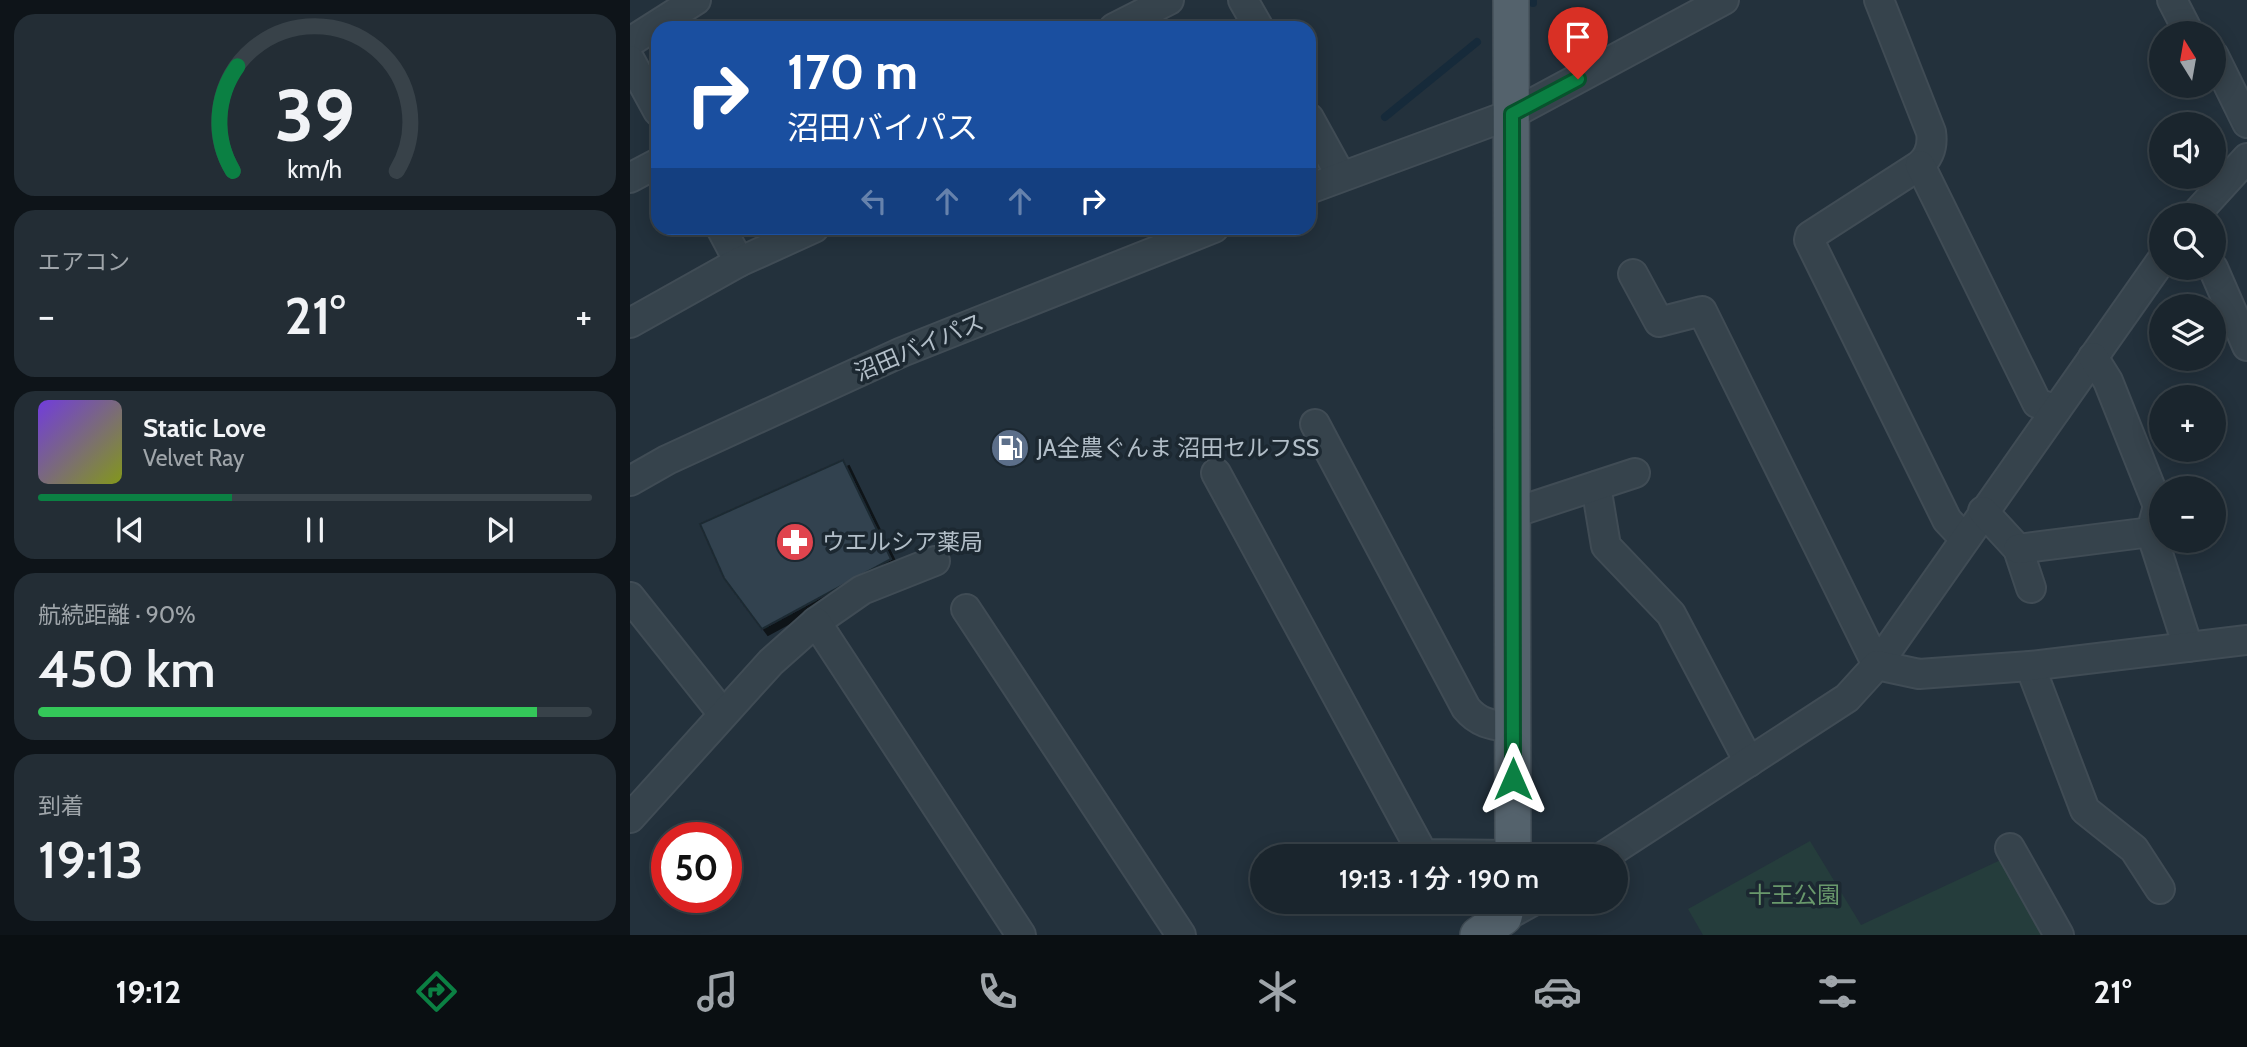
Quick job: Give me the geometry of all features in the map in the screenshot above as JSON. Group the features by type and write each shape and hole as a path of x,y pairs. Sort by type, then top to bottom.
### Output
{"main road":[{"path":"1511,0 1513,844"}],"street":[{"path":"663,21 696,0"},
{"path":"1128,21 1169,0"},
{"path":"1243,0 1255,21"},
{"path":"1316,187 1512,114 1724,0"},
{"path":"1879,0 1931,132 1932,145 1920,165 1810,236 1809,240 1947,520 1965,539"},
{"path":"2172,0 2183,21"},
{"path":"2186,0 2196,21"},
{"path":"630,42 651,29"},
{"path":"630,60 651,98"},
{"path":"2226,80 2247,123"},
{"path":"2221,98 2247,150"},
{"path":"1316,131 1341,176"},
{"path":"2206,203 2247,158"},
{"path":"1920,165 2037,403 2056,410"},
{"path":"630,178 651,167"},
{"path":"725,235 739,262"},
{"path":"630,323 739,262 799,235"},
{"name":"沼田バイパス","path":"630,481 667,460 902,352 1196,235"},
{"path":"1633,274 1659,322 1702,311 1877,665"},
{"path":"1623,844 1847,698 1877,665 2149,278"},
{"path":"2218,280 2247,346"},
{"path":"2093,357 2108,381 2149,484"},
{"path":"1315,424 1466,708 1473,717 1485,724 1513,728"},
{"path":"1216,473 1418,844"},
{"path":"1513,513 1635,473"},
{"path":"1596,486 1606,546 1671,614 1749,762"},
{"path":"1983,512 2018,549 2031,588"},
{"path":"2018,549 2149,533"},
{"path":"2157,553 2188,647"},
{"path":"630,818 771,662 816,622 862,590 935,561"},
{"path":"630,597 723,714"},
{"path":"966,608 1181,935"},
{"path":"816,622 1021,935"},
{"path":"1877,665 1919,674 2030,666 2247,640"},
{"path":"2030,666 2085,810 2134,849 2160,889"},
{"path":"2010,848 2059,935"}],"green space":[{"name":"十王公園","path":"1810,841 1861,925 2007,857 2051,935 1703,935 1688,909"}],"building":[{"name":"ウエルシア薬局","path":"843,460 891,559 762,629 724,578 700,524"}],"waterway":[{"path":"1385,117 1477,42"}],"place":[{"name":"JA全農ぐんま 沼田セルフSS","path":"1010,448"},
{"name":"ウエルシア薬局","path":"795,542"}],"route":[{"path":"1513,779 1512,114 1578,79"}]}
